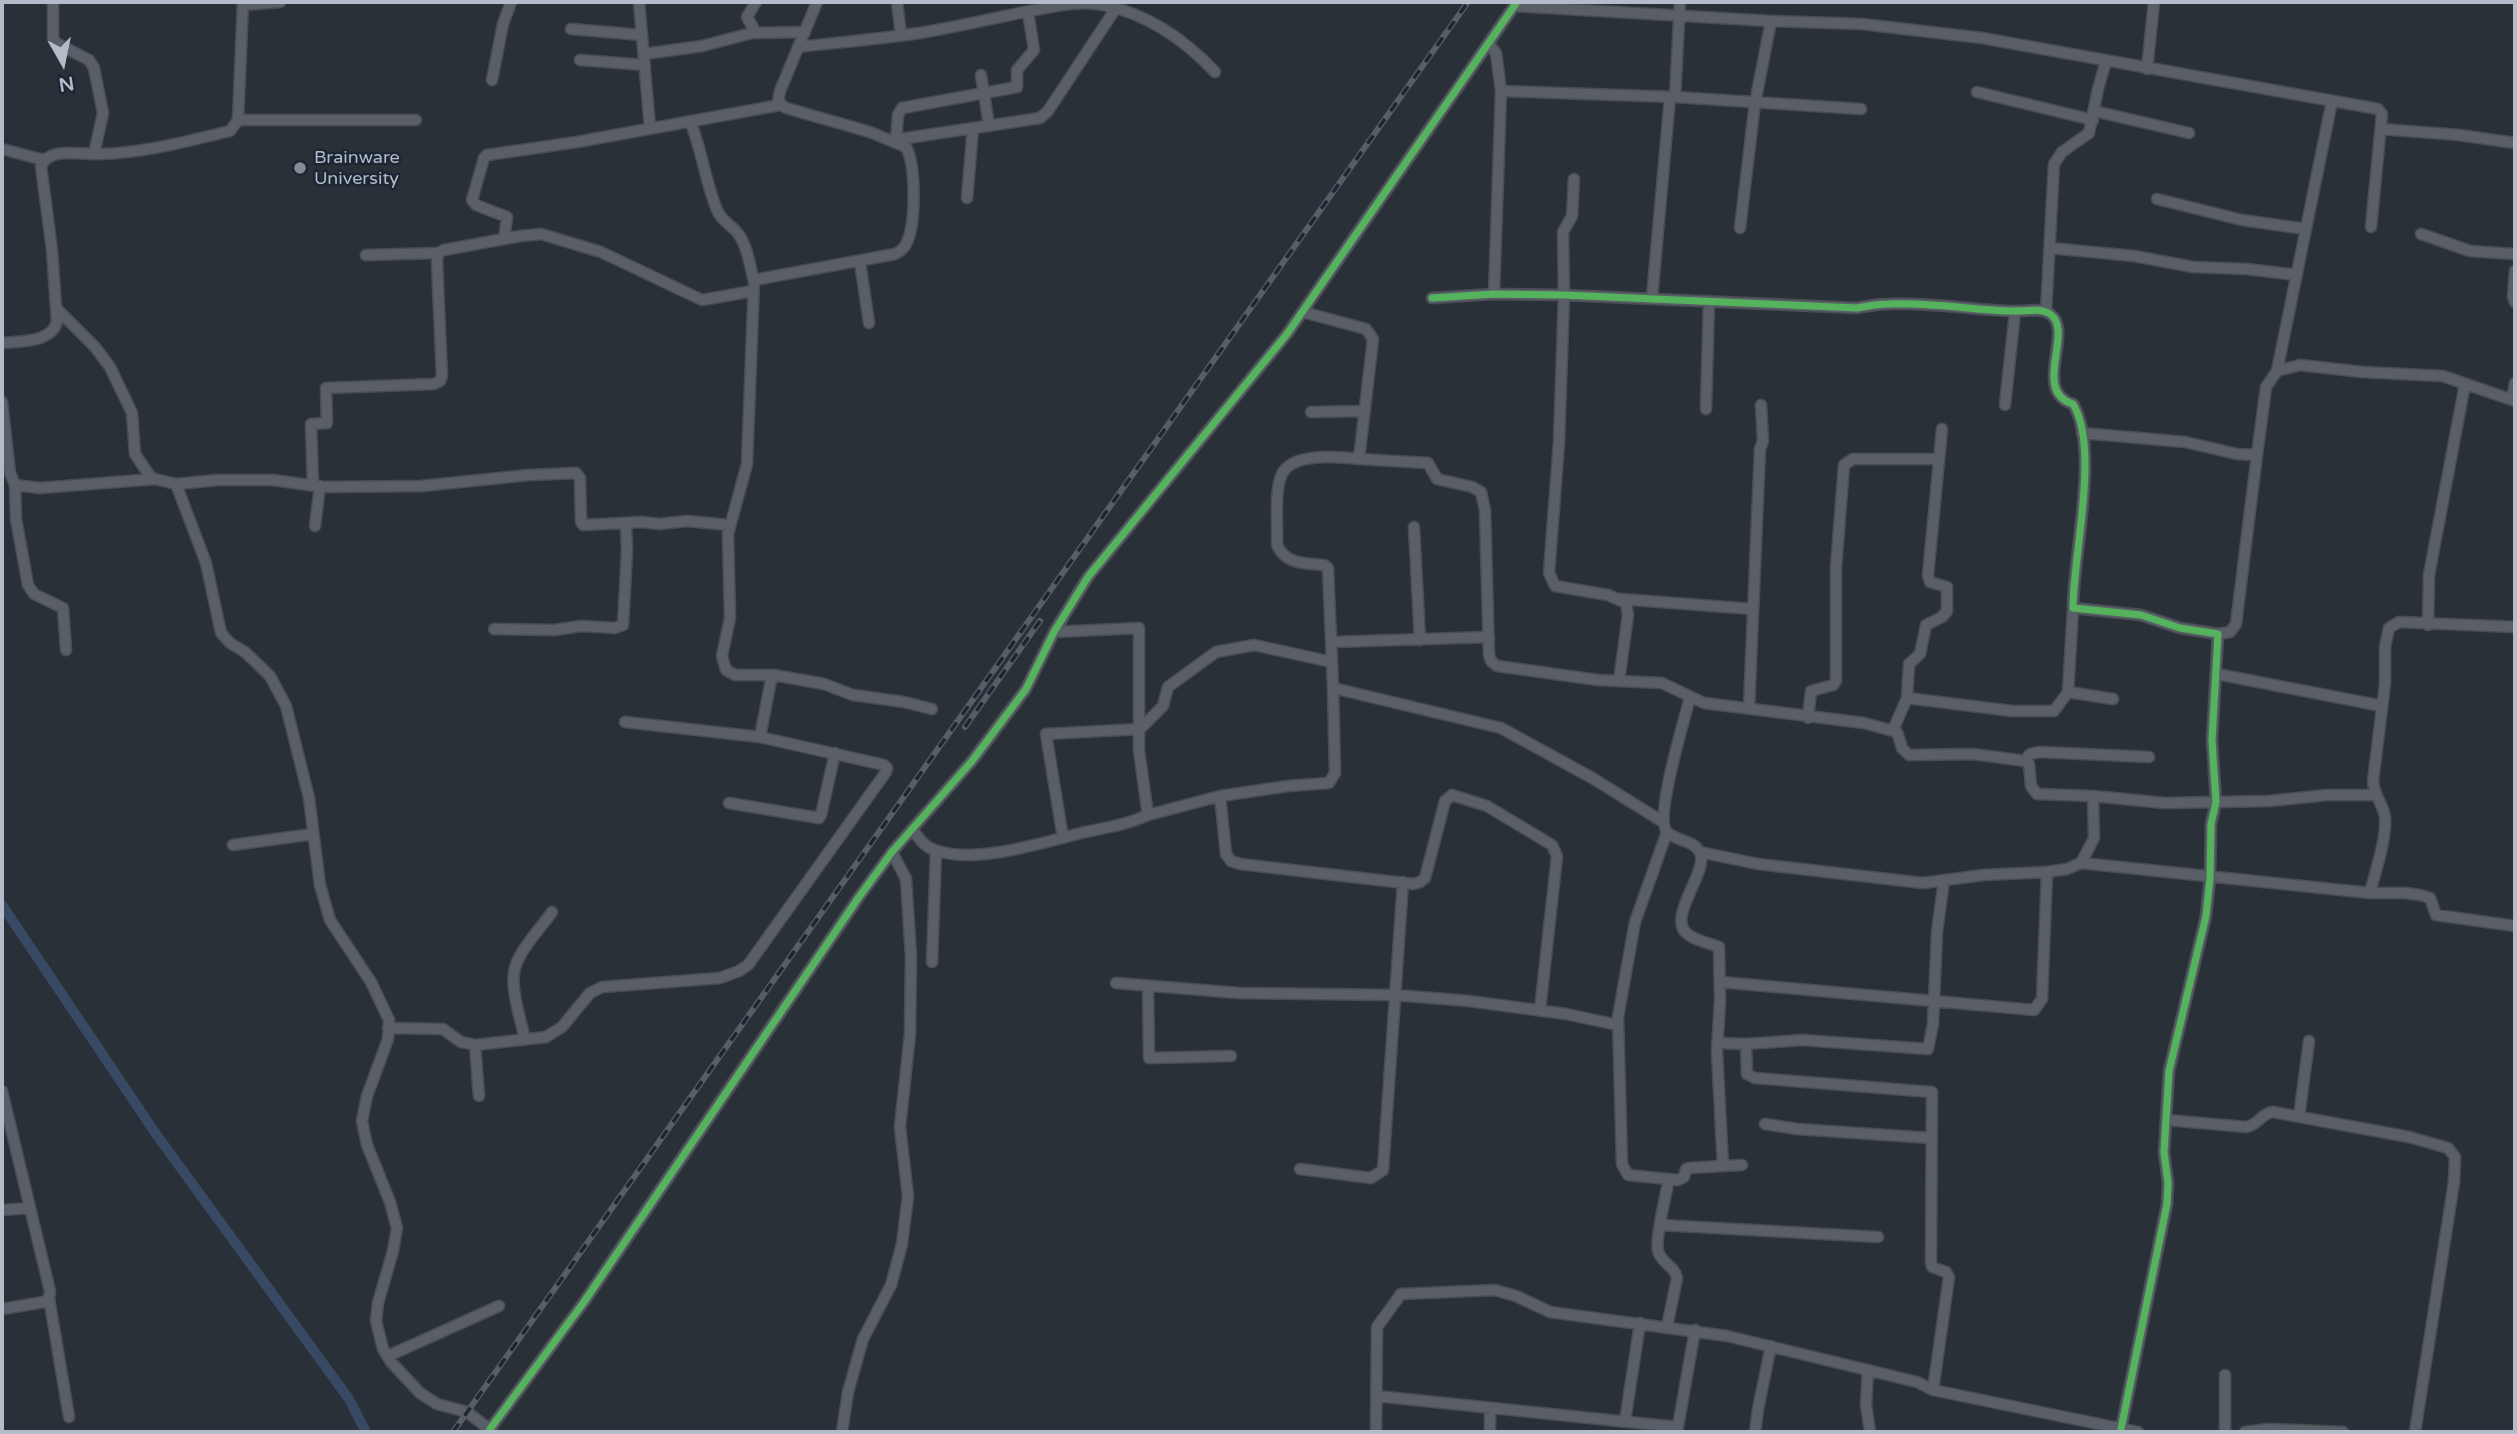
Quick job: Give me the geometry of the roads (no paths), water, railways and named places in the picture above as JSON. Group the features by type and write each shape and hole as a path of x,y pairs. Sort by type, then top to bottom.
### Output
{"street":[{"path":"53,2 53,38 56,43 89,60 94,68 103,113 94,154"},
{"path":"2,343 48,335 55,329 57,322 52,250 41,166 44,160 50,155 144,150 230,131 238,120 243,3 280,2"},
{"path":"492,80 503,24 511,2"},
{"path":"639,2 650,128"},
{"path":"756,2 747,17 756,33"},
{"path":"780,105 779,91 817,2"},
{"path":"897,2 901,35"},
{"path":"1652,299 1680,2"},
{"path":"2147,69 2154,2"},
{"path":"798,47 901,35 1076,3 1092,3 1116,8 1154,23 1175,35 1215,72"},
{"path":"176,484 206,562 221,633 270,676 286,706 309,798 320,885 330,920 371,982 389,1020 388,1039 366,1096 362,1121 367,1145 390,1202 397,1228 378,1303 376,1321 383,1349 420,1393 437,1404 467,1412 492,1431 584,1302 859,897 892,852 972,761 1026,689 1054,632 1088,577 1229,407 1303,312 1516,4 1771,21 1862,24 1982,38 2381,111 2371,227"},
{"path":"894,140 1040,118 1048,111 1116,8"},
{"path":"894,140 898,115 902,108 1014,88 1018,84 1017,70 1034,50 1028,12"},
{"path":"1740,228 1755,103 1771,21"},
{"path":"571,29 642,35"},
{"path":"580,60 645,59 756,33 804,32"},
{"path":"1489,44 1496,52 1501,91 1493,294"},
{"path":"2046,313 2054,164 2062,152 2086,137 2091,129 2106,61"},
{"path":"981,75 989,125"},
{"path":"1501,91 1673,97 1861,109"},
{"path":"1977,92 2189,133"},
{"path":"2073,608 2141,615 2180,628 2218,634 2230,632 2236,624 2266,387 2277,371 2332,101"},
{"path":"366,255 438,253 541,234 586,247 702,300 754,286 759,279 860,262 902,250 907,243 912,222 912,163 906,147 894,140 780,105 578,142 487,155 472,200 476,205 507,217 504,239"},
{"path":"238,120 416,120"},
{"path":"690,121 698,139 717,212 726,224 736,231 754,286 747,464 729,525 730,618 722,659 726,670 732,674 772,675 832,686 853,695 932,709"},
{"path":"967,198 973,128"},
{"path":"2381,129 2515,143"},
{"path":"2,149 44,160"},
{"path":"1574,179 1572,216 1563,232 1564,295 1559,442 1550,580 1555,586 1617,598 1753,609"},
{"path":"2157,199 2242,220 2306,229"},
{"path":"2421,234 2470,251 2515,254"},
{"path":"2050,248 2134,256 2193,267 2247,269 2297,275"},
{"path":"315,526 316,486 311,424 327,422 326,388 434,384 443,376 438,253"},
{"path":"860,262 869,323"},
{"path":"2515,271 2515,302"},
{"path":"1432,298 1493,294 1564,295 1857,308 1890,304 2015,312 2041,311 2052,315 2056,323 2055,389 2063,401 2073,404 2078,413 2085,462 2068,692 2054,711 2043,713 1908,698"},
{"path":"1706,409 1709,301"},
{"path":"56,308 95,347 110,367 132,413 135,454 152,479"},
{"path":"1303,312 1366,329 1373,339 1359,459"},
{"path":"2005,405 2015,312"},
{"path":"2277,371 2300,365 2362,372 2443,376 2514,400 2515,383"},
{"path":"2428,625 2429,575 2465,384"},
{"path":"2,402 10,474 15,485 16,519 28,585 34,594 63,608 66,650"},
{"path":"1749,708 1760,449 1763,442 1761,405"},
{"path":"1311,412 1365,411"},
{"path":"1893,730 1908,698 1909,664 1920,654 1923,630 1930,621 1942,617 1947,611 1947,586 1930,582 1928,575 1942,429"},
{"path":"2082,433 2185,442 2236,454 2257,455"},
{"path":"912,829 925,845 936,851 967,855 989,853 1020,849 1128,824 1148,815 1220,796 1320,784 1333,780 1332,642 1328,568 1324,565 1288,561 1277,545 1279,481 1284,470 1299,460 1329,456 1428,463 1437,479 1472,487 1481,492 1485,510 1489,655 1497,666 1598,681 1662,683 1704,703 1808,718 1840,719 1893,730 1909,755 1973,754 2025,761 2030,768 2032,791 2037,794 2165,803 2374,795"},
{"path":"1808,718 1811,691 1833,685 1836,681 1836,568 1844,465 1853,459 1939,459"},
{"path":"15,485 40,488 152,479 176,484 218,480 273,480 316,486 429,485 576,473 580,478 583,525 687,521 729,525"},
{"path":"494,629 554,630 582,626 615,628 623,625 626,523"},
{"path":"1414,527 1420,640"},
{"path":"1617,598 1628,607 1619,681"},
{"path":"2370,893 2385,826 2384,813 2374,795 2373,781 2389,628 2399,622 2515,627"},
{"path":"1054,632 1139,628 1139,751 1148,815"},
{"path":"2121,1429 2167,1203 2168,1183 2164,1152 2169,1071 2206,916 2211,824 2216,802 2212,740 2218,634"},
{"path":"1332,642 1489,637"},
{"path":"1063,838 1046,734 1140,729 1163,706 1168,687 1216,652 1254,645 1332,662"},
{"path":"2217,674 2382,706"},
{"path":"760,737 772,675"},
{"path":"1333,688 1501,728 1594,779 1700,852 1702,860 1682,912 1682,928 1687,935 1718,947 1718,1094 1723,1166"},
{"path":"2068,692 2113,699"},
{"path":"1690,697 1663,804 1665,827 1635,922 1618,1025 1623,1169 1628,1175 1681,1179 1689,1168 1742,1165"},
{"path":"388,1028 443,1029 461,1042 475,1045 525,1039 555,1033 590,993 602,987 730,975 748,965 886,772 884,765 760,737 625,722"},
{"path":"2025,761 2030,754 2039,752 2149,757"},
{"path":"729,803 819,818 835,753"},
{"path":"1220,796 1224,845 1230,862 1420,883 1425,878 1445,801 1452,795 1487,806 1552,845 1557,856 1540,1010"},
{"path":"2081,863 2094,838 2093,796"},
{"path":"233,845 313,834"},
{"path":"932,962 936,851"},
{"path":"842,1432 848,1392 863,1339 891,1285 902,1244 908,1196 900,1127 910,1034 911,956 906,879 892,852"},
{"path":"1700,852 1785,867 1923,883 1983,875 2047,872 2067,869 2081,863 2210,878 2420,895 2430,898 2437,915 2515,926"},
{"path":"1720,982 2034,1010 2042,999 2047,872"},
{"path":"1717,1043 1802,1040 1928,1049 1944,880"},
{"path":"1300,1169 1371,1178 1383,1170 1403,882"},
{"path":"525,1039 514,971 523,952 552,912"},
{"path":"1116,983 1239,993 1395,995 1469,1001 1540,1010 1618,1025"},
{"path":"1148,986 1149,1058 1231,1056"},
{"path":"2300,1116 2309,1041"},
{"path":"1746,1044 1746,1074 1755,1078 1932,1092 1931,1263 1932,1267 1946,1272 1949,1277 1933,1390"},
{"path":"475,1045 479,1096"},
{"path":"2,1091 50,1291 69,1417"},
{"path":"2167,1120 2246,1127 2258,1123 2267,1112 2409,1137 2448,1148 2455,1157 2454,1182 2415,1432"},
{"path":"1765,1124 1797,1129 1931,1138"},
{"path":"1667,1327 1677,1278 1676,1272 1658,1253 1669,1179"},
{"path":"2,1210 30,1208"},
{"path":"1661,1225 1878,1237"},
{"path":"1376,1432 1377,1326 1401,1294 1495,1290 1516,1296 1550,1312 1695,1330 1917,1382 1933,1390 2138,1432"},
{"path":"2,1309 44,1302 49,1298"},
{"path":"388,1356 499,1306"},
{"path":"1625,1421 1640,1323"},
{"path":"1376,1396 1625,1421 1677,1430 1695,1330"},
{"path":"1755,1432 1771,1346"},
{"path":"1868,1370 1866,1404 1870,1432"},
{"path":"2225,1375 2225,1432"},
{"path":"1490,1408 1490,1432"},
{"path":"2245,1432 2269,1429 2343,1432"}],"waterway":[{"path":"2,905 156,1134 349,1399 366,1432"}],"railway":[{"path":"453,1432 1468,2"},
{"path":"965,727 1040,621"}],"place":[{"name":"Brainware University","path":"300,168"}]}
